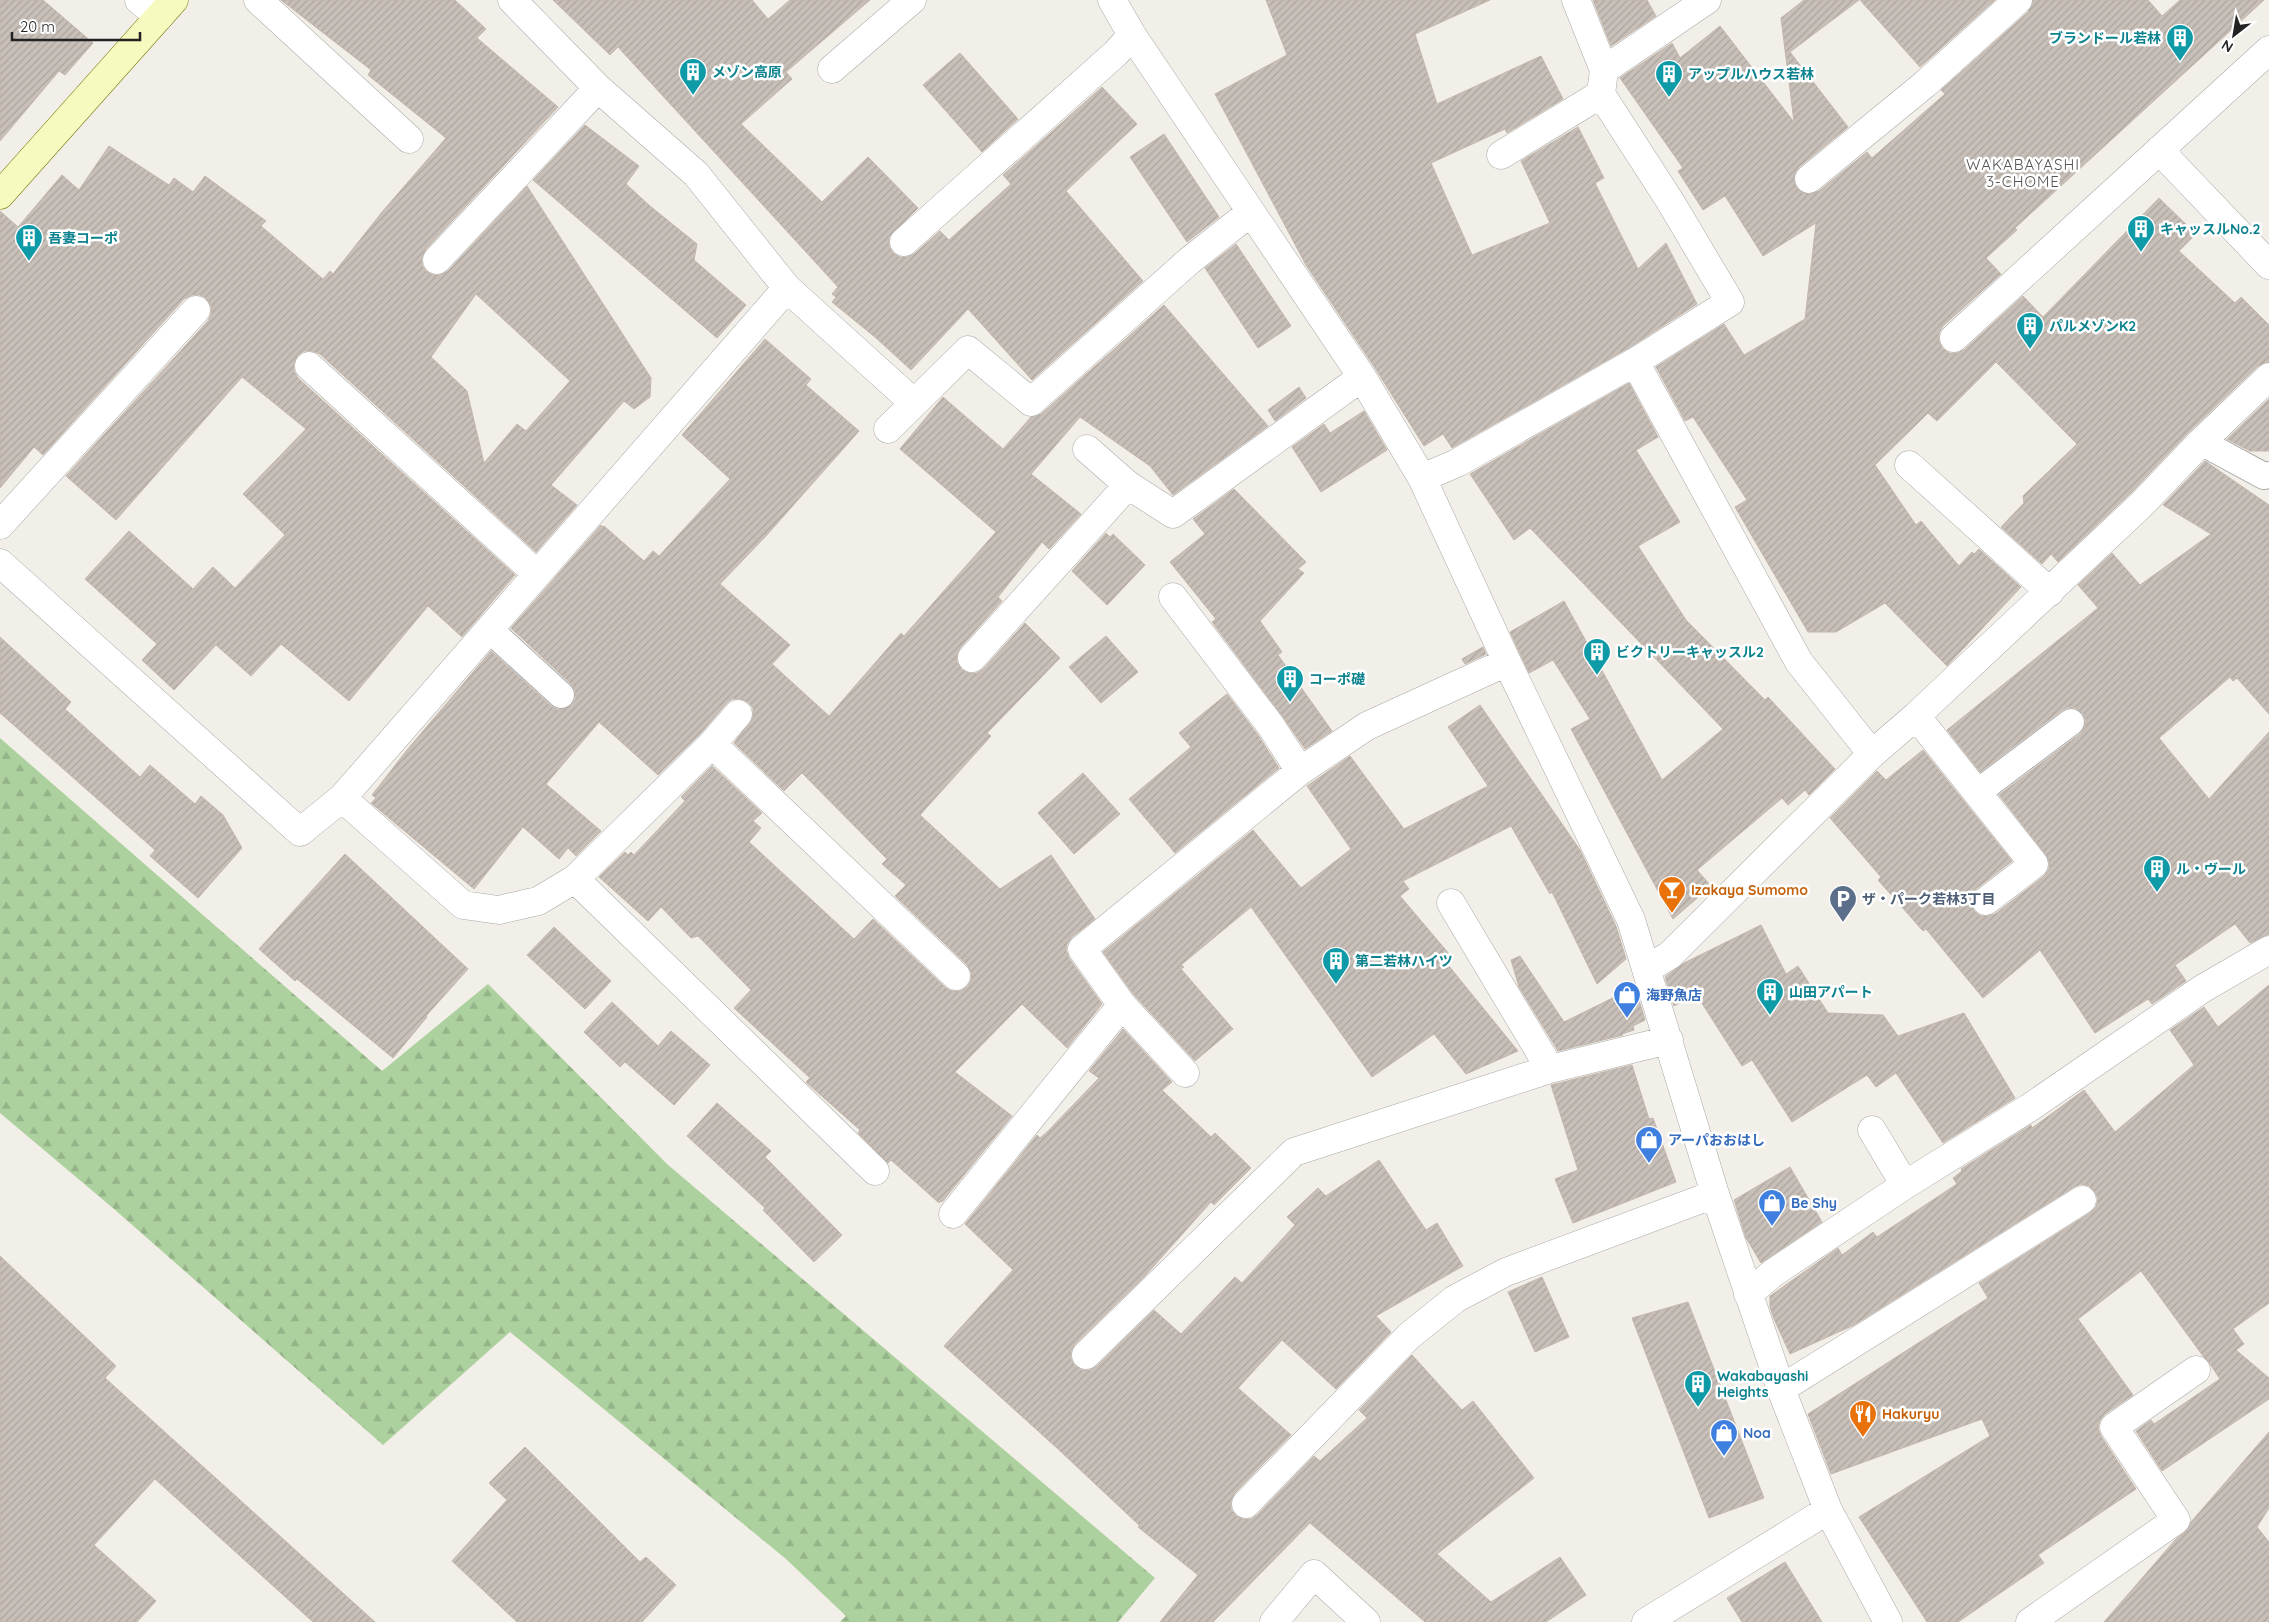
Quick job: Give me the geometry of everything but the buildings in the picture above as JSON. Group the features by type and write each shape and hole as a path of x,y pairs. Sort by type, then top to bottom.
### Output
{"street":[{"path":"258,0 410,139"},
{"path":"512,0 598,88 696,174 787,288 914,403"},
{"path":"832,69 912,0"},
{"path":"1112,0 1132,35 1362,377 1422,478 1507,662 1631,920 1715,1194 1781,1389 1828,1510 1888,1622"},
{"path":"1422,478 1458,463 1635,362 1730,302 1602,82 1576,0"},
{"path":"1501,155 1602,82 1707,0"},
{"path":"1808,179 1925,84 2018,0"},
{"path":"0,195 157,6"},
{"path":"904,242 1116,53 1132,35"},
{"path":"1954,338 2269,50"},
{"path":"437,260 598,88"},
{"path":"2159,150 2269,265"},
{"path":"888,429 968,350 1031,402 1188,260 1251,212"},
{"path":"0,563 300,832 342,798 787,288"},
{"path":"0,525 196,310"},
{"path":"1635,362 1800,662 1872,754"},
{"path":"309,366 537,574"},
{"path":"1088,449 1128,484 1173,514 1362,377"},
{"path":"1647,969 1670,955 1872,754 1916,716 2144,503 2201,442 2269,377"},
{"path":"1909,465 2050,592"},
{"path":"972,658 1128,484"},
{"path":"1173,597 1271,726 1300,771"},
{"path":"1185,1073 1122,1005 1082,949 1300,771 1367,726 1507,662"},
{"path":"342,798 462,905 499,910 538,901 575,879 712,744 738,714"},
{"path":"1916,716 2034,864 1986,901"},
{"path":"712,744 956,976"},
{"path":"575,879 875,1171"},
{"path":"1451,903 1550,1069"},
{"path":"1748,1294 1773,1273 1906,1185 2029,1108 2202,990 2269,950"},
{"path":"953,1214 1122,1005"},
{"path":"1086,1355 1294,1152 1550,1069 1668,1040"},
{"path":"1872,1130 1906,1185"},
{"path":"1246,1504 1409,1336 1455,1299 1506,1272 1715,1194"},
{"path":"1781,1389 2082,1200"},
{"path":"2030,1622 2176,1520 2114,1427 2196,1370"},
{"path":"1646,1622 1828,1510"},
{"path":"1274,1622 1314,1574 1366,1622"}],"lane":[{"path":"2201,442 2264,476 2269,475"},
{"path":"489,629 561,695"},
{"path":"1978,792 2071,722"}],"green space":[{"path":"0,738 382,1071 488,984 667,1164 1155,1578 1118,1622 840,1622 846,1616 786,1559 510,1332 383,1445 114,1209 0,1113"}],"place":[{"name":"ブランドール若林","path":"2180,62"},
{"name":"メゾン高原","path":"693,96"},
{"name":"アップルハウス若林","path":"1669,98"},
{"name":"キャッスルNo.2","path":"2141,253"},
{"name":"吾妻コーポ","path":"29,262"},
{"name":"パルメゾンK2","path":"2030,350"},
{"name":"ビクトリーキャッスル2","path":"1597,676"},
{"name":"コーポ礎","path":"1290,703"},
{"name":"ル・ヴール","path":"2157,893"},
{"name":"Izakaya Sumomo","path":"1672,914"},
{"name":"ザ・パーク若林3丁目","path":"1843,923"},
{"name":"第二若林ハイツ","path":"1336,985"},
{"name":"山田アパート","path":"1770,1016"},
{"name":"海野魚店","path":"1627,1019"},
{"name":"アーパおおはし","path":"1649,1164"},
{"name":"Be Shy","path":"1772,1227"},
{"name":"Wakabayashi Heights","path":"1698,1408"},
{"name":"Hakuryu","path":"1863,1438"},
{"name":"Noa","path":"1724,1457"}],"district":[{"name":"WAKABAYASHI 3-CHOME","path":"2023,172"}]}
